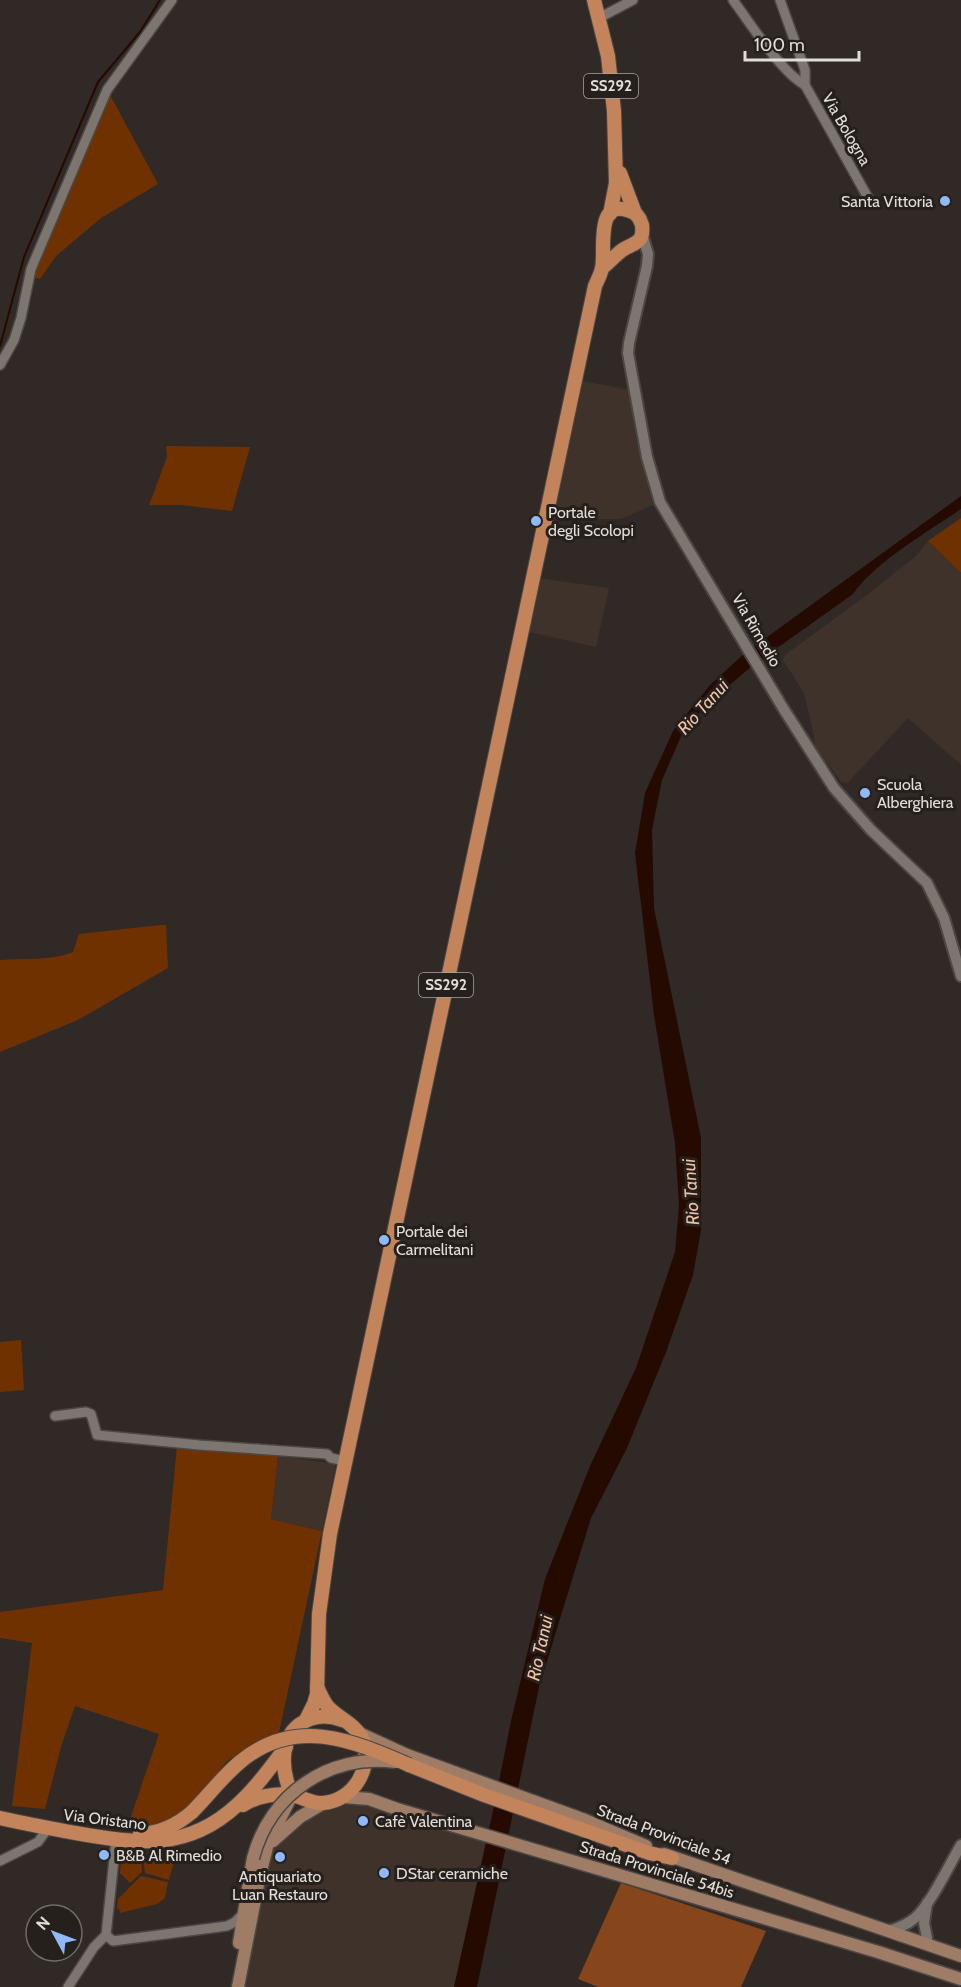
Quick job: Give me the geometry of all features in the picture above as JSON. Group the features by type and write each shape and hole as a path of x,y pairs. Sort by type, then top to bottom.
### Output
{"main road":[{"name":"SS292","path":"286,1747 292,1731 306,1720 314,1704 317,1687 319,1614 330,1534 595,286 603,268 605,222 610,214 616,183 614,111 608,56 594,0"},
{"name":"SS292","path":"603,268 634,243 641,220 635,213 615,156"},
{"path":"610,214 622,209 635,213"},
{"path":"604,232 611,244 634,243"},
{"path":"317,1687 327,1706 347,1723 359,1733 391,1749 650,1853 672,1858"},
{"path":"306,1720 328,1716 347,1723"},
{"path":"265,1855 279,1834 312,1809 343,1797 356,1785 366,1764 365,1745 359,1733"},
{"path":"100,1837 116,1833 148,1834 173,1825 192,1812 247,1756 269,1745 296,1736 342,1738 484,1795 547,1811"},
{"path":"236,1987 268,1843 292,1795 283,1766 286,1747"},
{"name":"Via Oristano","path":"239,1806 286,1747"},
{"path":"236,1987 243,1914 253,1858 265,1826 275,1810 307,1782 330,1770 348,1764 379,1761 409,1765"},
{"name":"SS292","path":"292,1795 322,1804"},
{"name":"Via Oristano","path":"0,1818 116,1840 148,1842 186,1836 256,1798 292,1795"},
{"name":"Strada Provinciale 54bis","path":"343,1797 369,1799 961,1979"},
{"path":"239,1806 269,1805 277,1812 279,1822"},
{"name":"Strada Provinciale 54","path":"672,1858 889,1931 931,1942 961,1956"}],"street":[{"path":"0,365 14,340 31,269 107,90 172,0"},
{"path":"599,18 633,0"},
{"path":"733,0 781,62 798,81 805,85"},
{"name":"Via Bologna","path":"780,0 805,70 805,85 871,203"},
{"name":"Via Rimedio","path":"634,243 647,260 645,282 628,353 654,486 670,521 834,788 871,830 927,883 944,918 961,976"},
{"path":"55,1416 86,1412 91,1414 97,1435 327,1454 331,1458 345,1461"},
{"path":"0,1861 38,1842 48,1828"},
{"path":"68,1987 90,1952 106,1935 116,1840"},
{"path":"889,1931 900,1928 915,1918 961,1845"},
{"path":"927,1902 924,1923 931,1942"},
{"path":"106,1935 113,1941 227,1926 243,1914"}],"shaded area":[{"path":"109,93 158,184 101,218 56,256 40,279 32,277"},
{"path":"581,381 628,389 637,442 653,505 621,519 549,519"},
{"path":"166,446 250,447 232,511 181,505 149,505 167,457"},
{"path":"961,518 961,573 928,541"},
{"path":"928,541 961,573 961,765 908,718 848,783 841,782 815,746 804,693 783,660 785,655 916,556"},
{"path":"538,578 609,588 596,647 525,631"},
{"path":"166,925 168,968 78,1020 0,1052 0,960 65,955 73,952 79,934"},
{"path":"21,1340 24,1390 0,1392 0,1342"},
{"path":"177,1446 278,1456 271,1519 322,1531 279,1733 255,1742 227,1761 196,1799 166,1825 126,1831 159,1734 75,1706 61,1747 45,1809 12,1806 32,1643 0,1638 0,1612 163,1590"},
{"path":"278,1456 336,1464 322,1531 271,1519"},
{"path":"355,1803 486,1841 454,1987 243,1987 262,1886 276,1843 282,1835 319,1812"},
{"path":"176,1855 169,1880 145,1873 143,1858"},
{"path":"141,1858 142,1872 130,1883 120,1873 121,1860"},
{"path":"141,1876 168,1882 165,1898 157,1904 120,1913 117,1909 118,1899"},
{"path":"621,1883 766,1931 741,1987 598,1987 578,1979"}],"water":[{"name":"Rio Tanui","path":"961,496 961,509 888,559 853,594 752,666 705,706 682,734 662,780 652,830 654,908 701,1138 701,1230 693,1275 666,1352 627,1448 591,1518 539,1687 477,1987 454,1987 511,1721 545,1579 590,1466 636,1368 675,1252 679,1206 675,1143 654,1015 635,853 645,793 673,731 710,685 745,653"}],"waterway":[{"path":"0,346 24,257 98,82 140,32 160,0"}],"place":[{"name":"Santa Vittoria","path":"945,201"},
{"name":"Portale degli Scolopi","path":"536,521"},
{"name":"Scuola Alberghiera","path":"865,793"},
{"name":"Portale dei Carmelitani","path":"384,1240"},
{"name":"Cafè Valentina","path":"363,1821"},
{"name":"B&B Al Rimedio","path":"104,1855"},
{"name":"Antiquariato Luan Restauro","path":"280,1857"},
{"name":"DStar ceramiche","path":"384,1873"}]}
